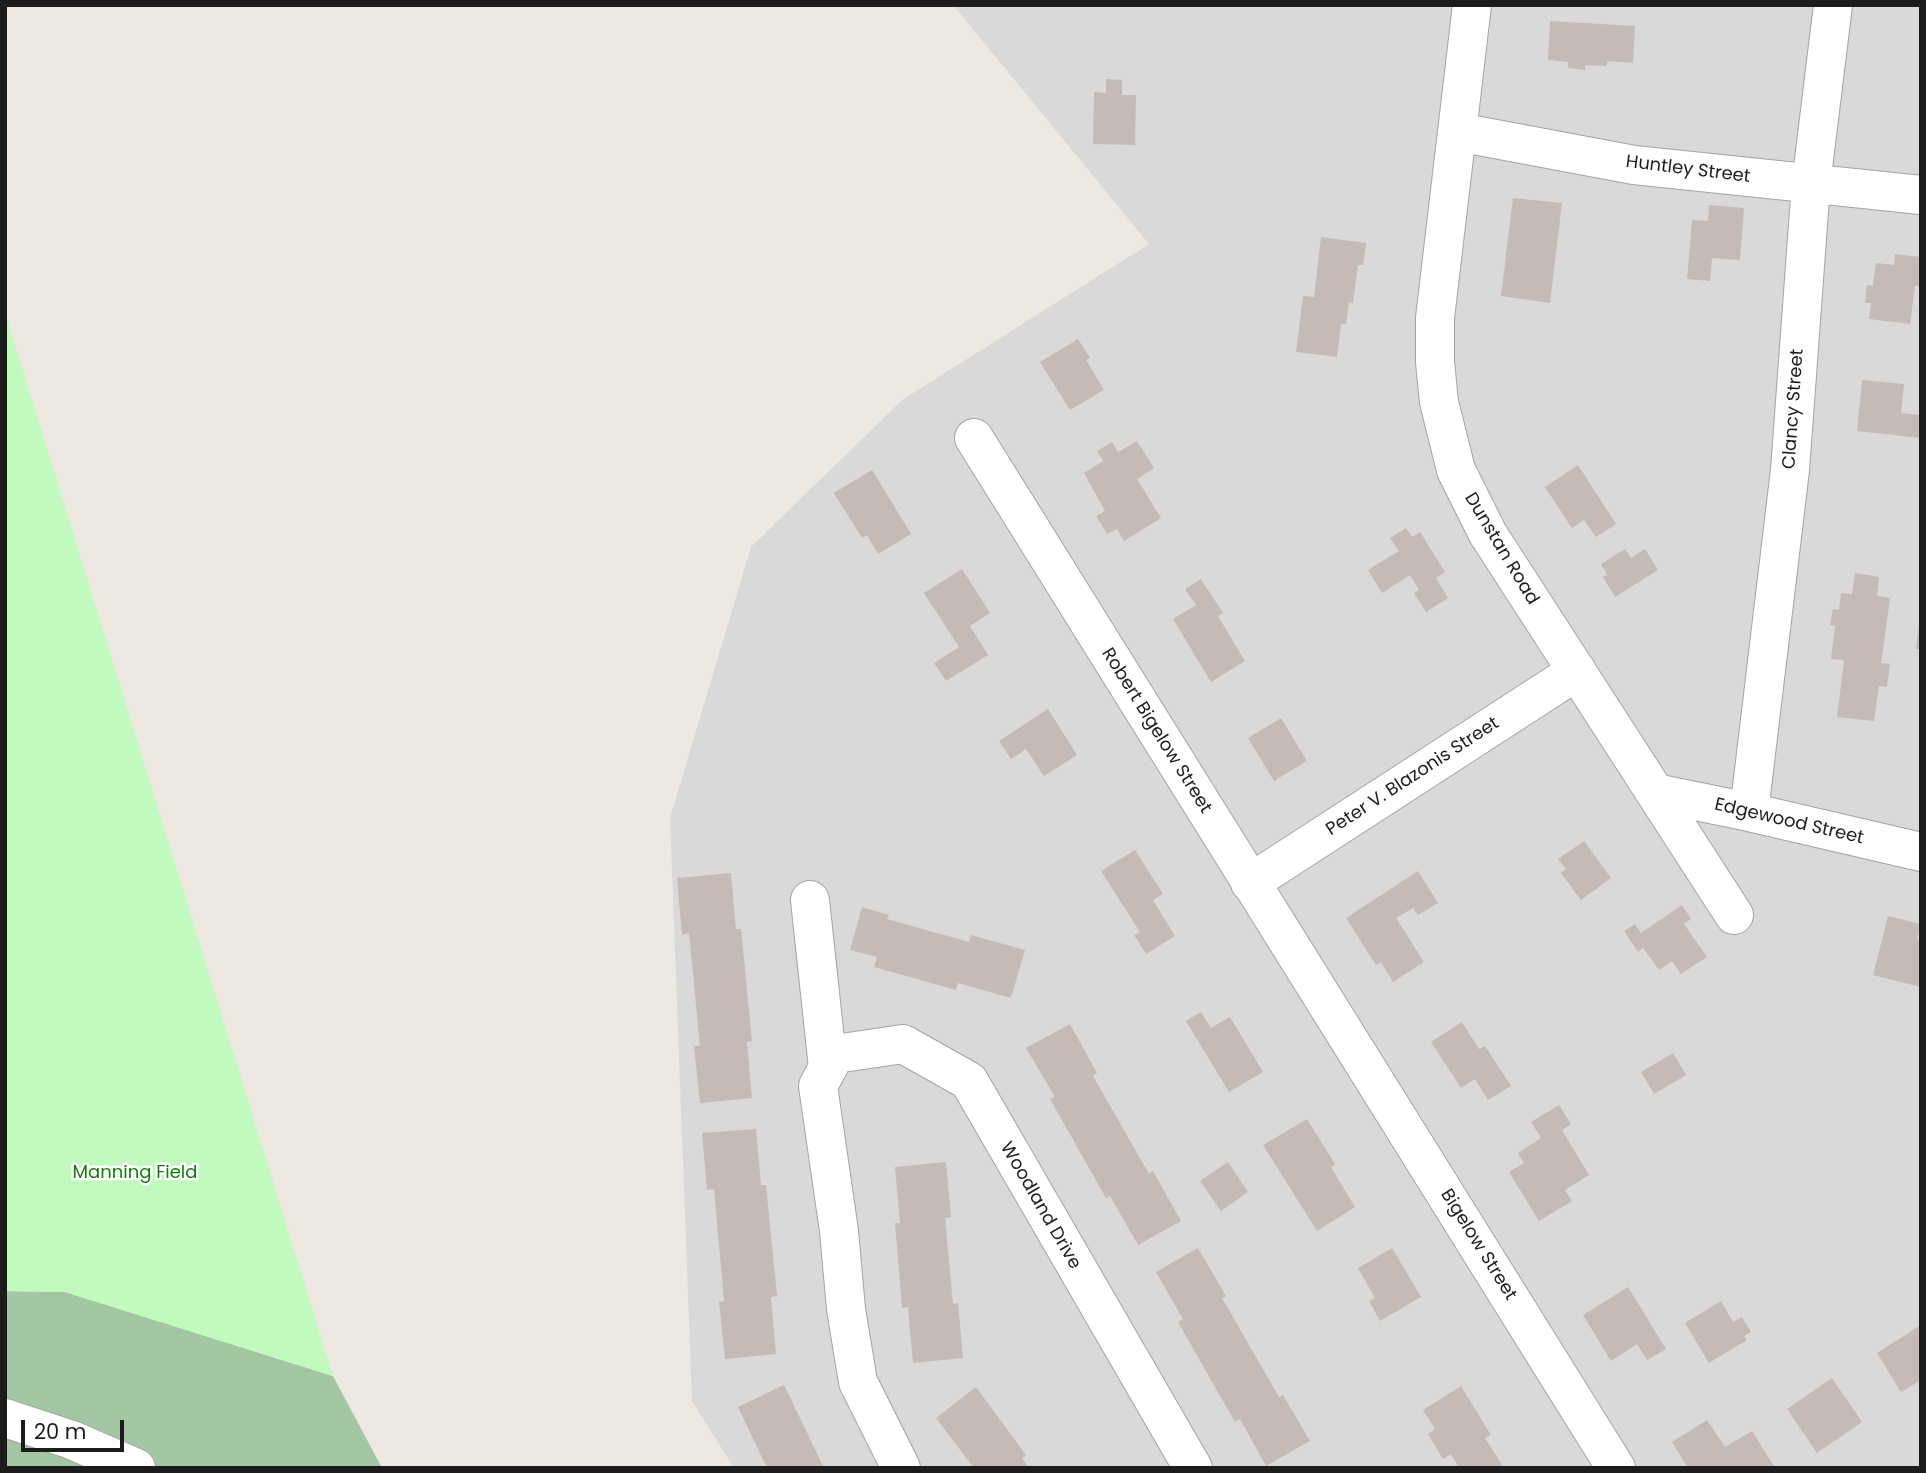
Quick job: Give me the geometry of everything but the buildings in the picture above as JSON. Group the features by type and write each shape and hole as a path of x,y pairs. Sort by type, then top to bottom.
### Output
{"street":[{"name":"Dunstan Road","path":"1472,5 1435,318 1435,362 1440,402 1456,470 1488,534 1734,915"},
{"name":"Clancy Street","path":"1749,812 1790,470 1811,184 1833,5"},
{"name":"Huntley Street","path":"1458,132 1634,164 1921,195"},
{"name":"Robert Bigelow Street","path":"974,438 1339,1023"},
{"name":"Peter V. Blazonis Street","path":"1250,883 1577,671"},
{"name":"Edgewood Street","path":"1656,793 1921,852"},
{"path":"810,900 828,1068 818,1086 839,1231 846,1309 858,1382 901,1468"},
{"name":"Bigelow Street","path":"1339,1023 1616,1468"},
{"name":"Woodland Drive","path":"828,1068 835,1054 903,1044 969,1081 1193,1468"},
{"path":"5,1418 72,1440 136,1468"}],"shaded area":[{"path":"953,5 1921,5 1921,1468 734,1468 692,1401 670,818 751,547 902,400 1149,244"}],"green space":[{"name":"Manning Field","path":"5,312 333,1376 65,1292 5,1291"},
{"path":"5,1291 65,1292 333,1376 382,1468 5,1468"}]}
